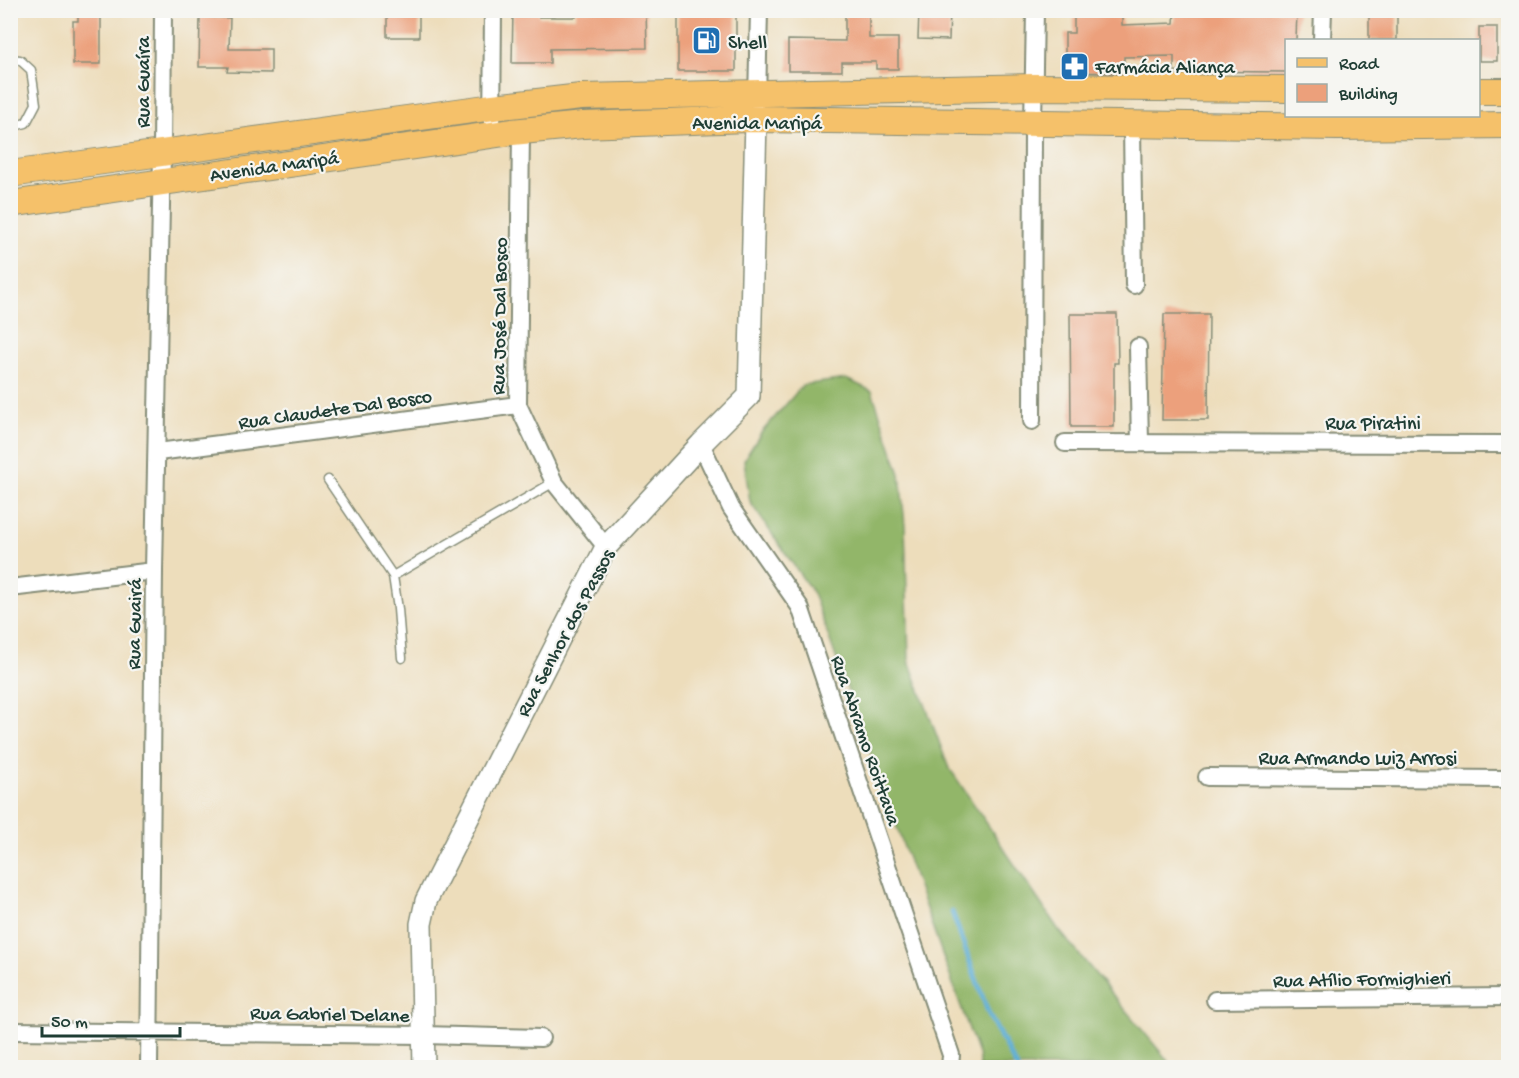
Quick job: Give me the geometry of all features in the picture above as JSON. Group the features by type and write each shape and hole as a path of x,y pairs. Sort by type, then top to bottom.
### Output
{"main road":[{"name":"Avenida Maripá","path":"10,174 581,97 1033,87 1285,89"},
{"path":"1032,124 1023,108 1023,95 1033,87"},
{"path":"1480,91 1509,92"},
{"path":"758,92 772,100 771,112 756,120 743,112 742,104 758,92"},
{"path":"521,104 514,112 514,122 521,131"},
{"path":"481,109 478,128 481,136"},
{"name":"Avenida Maripá","path":"10,204 481,136 583,125 756,120 1032,124 1319,121 1509,125"}],"street":[{"name":"Rua Guaíra","path":"162,181 163,10"},
{"path":"481,109 493,10"},
{"path":"758,92 759,10"},
{"path":"1033,87 1035,10"},
{"path":"1322,39 1323,10"},
{"name":"Rua Senhor dos Passos","path":"424,1068 421,924 426,901 606,547 701,444 749,396 756,120"},
{"path":"1032,124 1032,421"},
{"path":"1132,124 1134,285"},
{"name":"Rua José Dal Bosco","path":"521,131 518,405 554,482 606,547"},
{"name":"Rua Guairá","path":"149,1068 154,571 162,181"},
{"path":"1138,347 1140,443"},
{"name":"Rua Claudete Dal Bosco","path":"158,452 518,405"},
{"name":"Rua Piratini","path":"1065,443 1509,444"},
{"name":"Rua Abramo Roittava","path":"701,444 731,508 800,606 951,1055 950,1068"},
{"path":"10,588 154,571"},
{"name":"Rua Armando Luiz Arrosi","path":"1207,777 1509,779"},
{"name":"Rua Atílio Formighieri","path":"1215,1000 1509,997"},
{"name":"Rua Gabriel Delane","path":"10,1031 541,1038"}],"lane":[{"path":"10,59 20,60 31,70 36,104 26,123 10,127"},
{"path":"328,480 393,576 402,658"},
{"path":"393,576 554,482"}],"green space":[{"path":"846,379 872,391 900,474 905,526 909,661 948,766 1058,929 1173,1067 979,1067 979,1057 813,593 750,502 744,460 761,433 803,385"}],"building":[{"path":"78,10 101,10 101,64 73,64 73,21 78,21"},
{"path":"387,10 419,10 419,37 387,37"},
{"path":"513,10 539,10 539,17 576,17 576,10 646,10 647,48 550,49 550,63 512,63"},
{"name":"Shell","path":"678,10 736,10 736,71 678,71"},
{"path":"845,10 869,10 869,38 898,38 898,69 876,69 876,62 842,62 842,71 788,71 788,40 845,41"},
{"path":"919,10 950,10 949,40 918,39"},
{"path":"1074,10 1122,10 1122,25 1174,23 1175,10 1297,10 1296,39 1285,39 1285,72 1174,71 1174,56 1124,57 1124,73 1065,72 1065,33 1074,33"},
{"path":"1369,10 1397,10 1397,39 1369,39"},
{"path":"200,17 230,18 229,49 271,49 271,73 227,72 228,67 199,67"},
{"path":"1479,27 1497,27 1497,61 1480,61"},
{"path":"1070,314 1117,314 1118,363 1114,363 1114,427 1071,427"},
{"path":"1164,314 1209,314 1208,420 1162,420"}],"waterway":[{"path":"952,912 989,1015 1017,1068"}],"place":[{"name":"Shell","path":"707,41"},
{"name":"Farmácia Aliança","path":"1074,66"}]}
